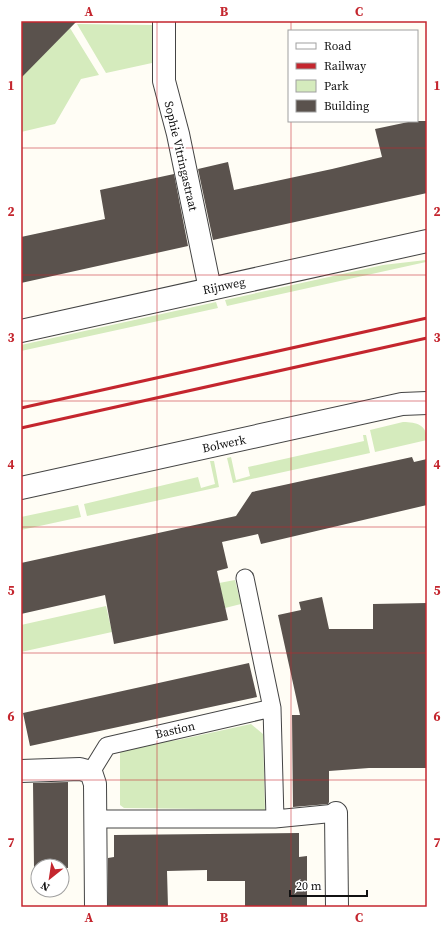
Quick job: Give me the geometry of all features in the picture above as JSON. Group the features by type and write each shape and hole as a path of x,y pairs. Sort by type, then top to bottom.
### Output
{"street":[{"name":"Sophie Vitringastraat","path":"164,21 164,81 178,134 210,289"},
{"name":"Rijnweg","path":"21,330 427,241"},
{"name":"Bolwerk","path":"21,488 402,404 427,403"},
{"path":"245,578 272,708 275,819"},
{"name":"Bastion","path":"91,772 107,746 272,708"},
{"path":"21,771 80,769 91,772 95,784 94,819 96,907"},
{"path":"94,819 275,819 336,813 337,907"}],"green space":[{"path":"77,24 152,25 152,63 106,73"},
{"path":"70,28 99,75 81,79 55,124 21,132 21,77"},
{"path":"426,260 426,262 227,306 225,300 383,265"},
{"path":"216,302 218,308 21,351 21,345"},
{"path":"403,422 420,425 427,435 427,440 375,452 370,430"},
{"path":"363,435 366,435 370,453 233,483 227,458 231,457 236,480 250,476 248,467 364,441"},
{"path":"210,461 214,461 219,487 87,516 84,504 198,477 201,488 215,484"},
{"path":"78,505 81,517 21,530 21,517"},
{"path":"235,580 241,604 225,608 219,583"},
{"path":"106,606 112,632 21,652 21,625"},
{"path":"251,724 263,734 265,810 124,808 120,805 120,749 142,744 178,740"}],"building":[{"path":"21,21 77,21 21,78"},
{"path":"427,121 427,193 213,240 198,169 228,162 234,190 332,169 382,157 375,129 408,122"},
{"path":"174,174 188,246 21,283 21,237 105,219 100,190"},
{"path":"412,457 414,462 427,459 427,505 261,544 258,534 222,542 228,568 217,571 228,620 114,644 105,595 21,614 21,563 236,516 252,492"},
{"path":"322,597 329,629 373,629 373,604 427,603 427,768 369,768 329,771 328,804 293,807 292,715 300,715 278,615 301,610 299,602"},
{"path":"249,663 257,697 30,746 23,713"},
{"path":"68,782 68,858 34,858 33,783"},
{"path":"299,833 299,857 307,856 307,907 245,907 245,881 207,881 207,870 167,871 168,907 108,907 108,858 114,857 114,835"}],"railway":[{"path":"21,408 427,318"},
{"path":"21,428 427,338"}]}
